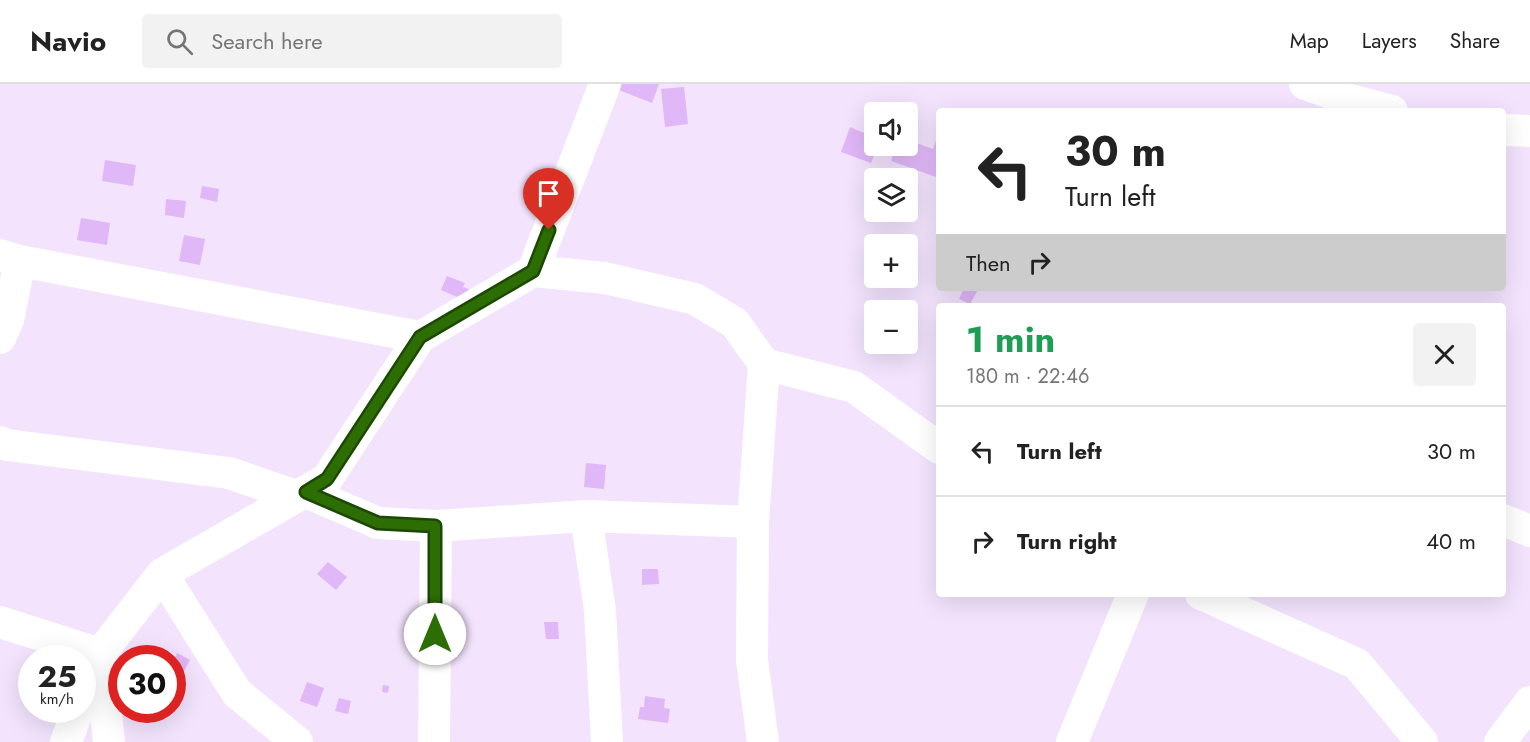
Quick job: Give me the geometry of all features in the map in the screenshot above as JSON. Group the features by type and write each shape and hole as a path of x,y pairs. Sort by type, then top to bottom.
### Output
{"street":[{"path":"533,271 605,84"},
{"path":"1305,84 1381,108"},
{"path":"1506,130 1530,131"},
{"path":"0,338 8,321 10,258 420,337"},
{"path":"96,664 100,654 162,574 327,479 420,337 533,271 605,278 695,298 735,323 764,364 753,522 752,660 763,742"},
{"path":"764,364 854,387 936,446"},
{"path":"0,442 8,445 230,473 301,494 378,523 435,526 586,516 753,522"},
{"path":"586,516 600,610 607,742"},
{"path":"1506,521 1530,531"},
{"path":"434,742 435,526"},
{"path":"162,574 237,693 295,742"},
{"path":"1072,742 1132,597"},
{"path":"1209,597 1357,664 1422,742"},
{"path":"0,622 100,654"},
{"path":"100,654 109,742"},
{"path":"1500,742 1530,702"},
{"path":"66,742 73,723"}],"building":[{"path":"622,84 659,84 652,103 619,90"},
{"path":"684,87 688,124 665,127 661,89"},
{"path":"850,127 864,133 864,156 874,156 871,163 841,152"},
{"path":"936,140 936,177 918,171 918,168 911,168 891,161 893,156 918,156 918,144 933,149"},
{"path":"105,160 136,165 133,186 102,181"},
{"path":"202,186 219,189 217,202 200,198"},
{"path":"166,199 186,201 184,218 165,215"},
{"path":"81,218 110,223 107,245 77,240"},
{"path":"184,235 205,239 200,265 179,261"},
{"path":"447,276 465,283 463,287 469,289 464,300 441,290"},
{"path":"963,291 977,291 971,303 959,299"},
{"path":"586,463 606,465 604,489 584,487"},
{"path":"328,562 347,577 336,590 317,574"},
{"path":"642,569 658,569 659,584 642,585"},
{"path":"544,622 558,622 559,639 546,639"},
{"path":"307,682 324,688 317,707 300,701"},
{"path":"383,685 389,686 388,693 382,692"},
{"path":"645,696 665,699 664,708 670,709 668,723 638,719 640,707 644,707"},
{"path":"339,698 351,701 348,714 335,711"}],"route":[{"path":"435,634 435,526 378,523 306,492 327,479 420,337 533,271 549,230"}]}
